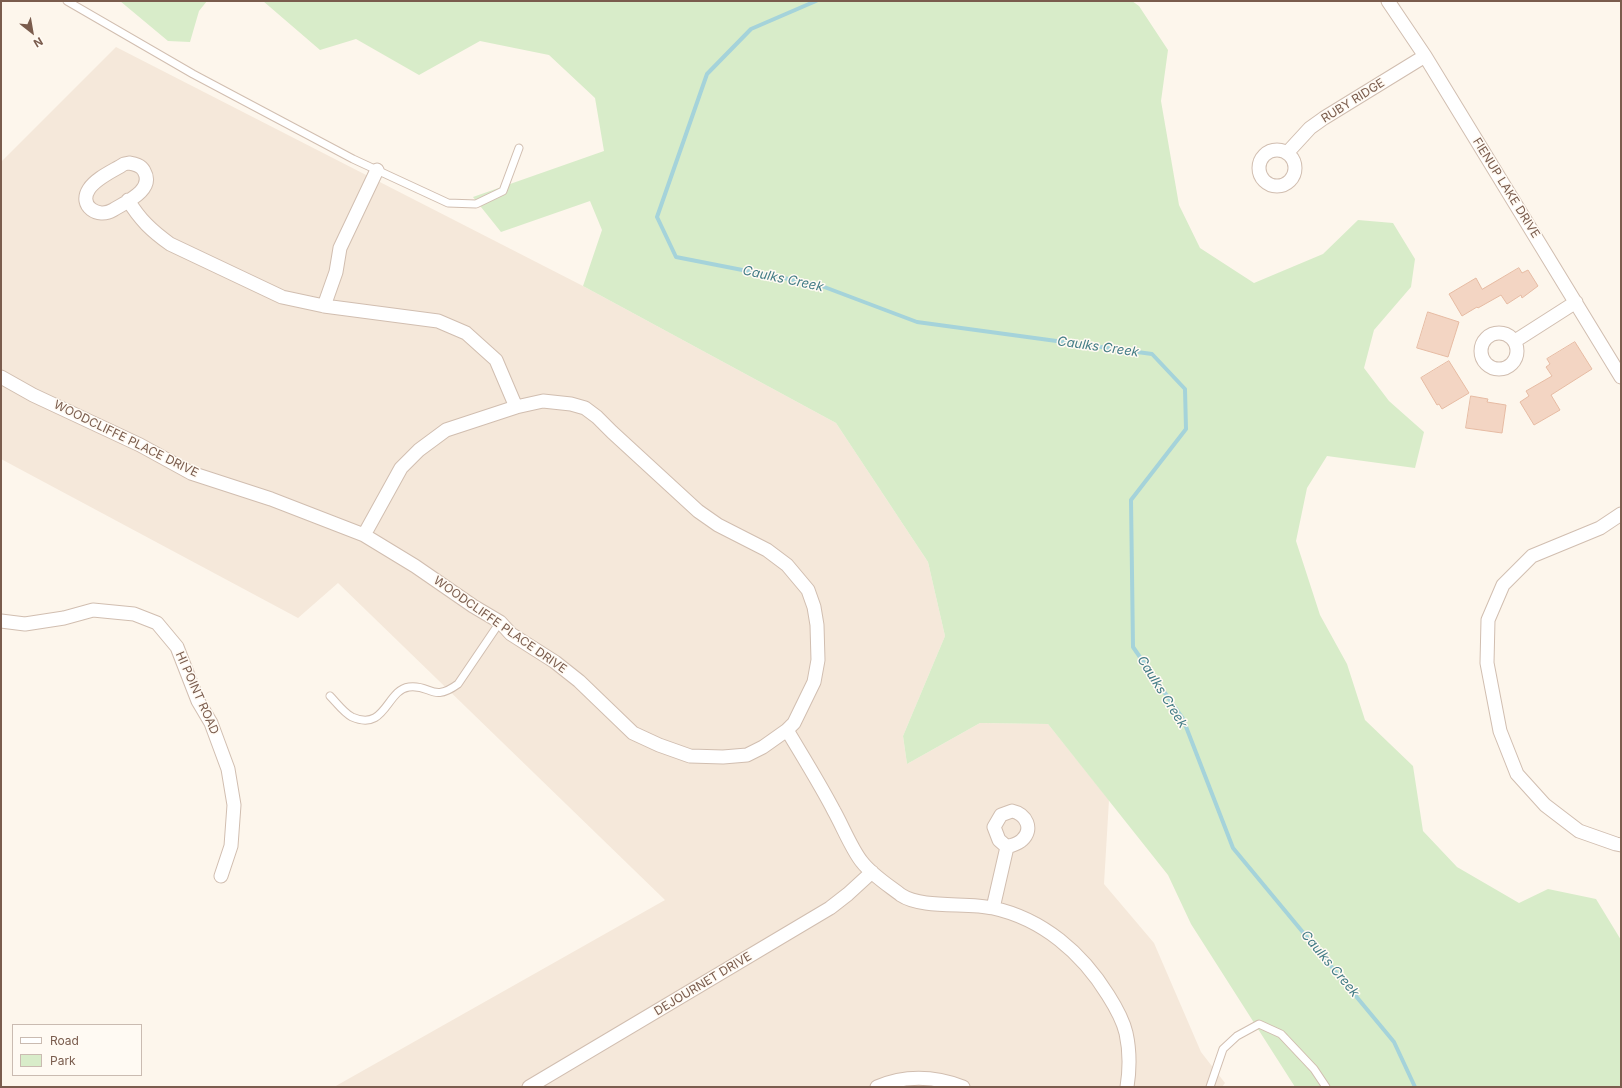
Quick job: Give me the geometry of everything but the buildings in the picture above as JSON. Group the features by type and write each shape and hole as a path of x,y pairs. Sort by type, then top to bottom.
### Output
{"street":[{"name":"FIENUP LAKE DRIVE","path":"1388,1 1424,56 1621,377"},
{"name":"RUBY RIDGE","path":"1287,153 1310,128 1324,118 1424,56"},
{"path":"124,164 135,164 144,171 146,182 142,192 128,200 104,214 93,211 89,207 86,198 89,188 95,182 124,164"},
{"path":"324,306 336,272 340,248 377,170"},
{"path":"128,200 138,216 154,232 170,244 282,297 324,306 438,321 466,333 496,360 516,407"},
{"path":"1515,340 1576,302"},
{"name":"WOODCLIFFE PLACE DRIVE","path":"1,377 33,395 140,445 191,473 271,499 364,535 500,622 511,634 556,662 579,680 633,733 659,745 690,756 723,757 747,754 763,747 787,730 794,723 814,682 818,660 817,625 814,608 808,590 787,565 767,550 718,525 698,511 612,432 597,416 585,408 571,404 543,401 516,407 446,430 419,450 401,468 364,535"},
{"path":"1621,514 1600,528 1532,556 1503,585 1488,620 1487,663 1500,731 1517,774 1545,805 1579,831 1621,845"},
{"name":"HI POINT ROAD","path":"1,620 25,624 64,618 93,610 134,614 156,623 172,641 177,647 198,700 211,723 228,768 234,805 231,846 222,876"},
{"path":"787,730 824,792 861,861 872,872 903,896 926,903 956,904 993,908 1028,920 1052,934 1079,956 1097,977 1115,1006 1126,1031 1130,1059 1127,1087"},
{"path":"993,908 1007,848"},
{"name":"DEJOURNET DRIVE","path":"529,1087 830,908 872,872"},
{"path":"877,1087 892,1081 917,1078 948,1081 963,1087"}],"lane":[{"path":"67,1 193,74 377,170 448,203 476,204 503,191 519,148"},
{"path":"330,696 352,716 367,720 381,714 398,691 409,687 438,694 450,690 458,684 500,622"},
{"path":"1210,1087 1223,1049 1237,1036 1259,1024 1281,1034 1314,1069 1326,1087"}],"shaded area":[{"path":"116,47 583,286 836,423 928,562 945,636 903,736 907,764 980,723 1048,724 1109,800 1104,884 1154,943 1201,1052 1225,1083 1222,1087 334,1087 665,900 338,583 298,618 1,459 1,162"}],"green space":[{"path":"120,1 207,1 199,11 190,42 168,41"},
{"path":"263,1 1132,1 1139,6 1168,50 1161,101 1179,205 1200,248 1254,283 1323,254 1358,220 1393,223 1415,259 1411,287 1374,330 1364,368 1389,401 1424,432 1415,468 1327,456 1307,488 1296,541 1320,615 1347,664 1365,720 1413,766 1423,831 1457,867 1519,903 1548,889 1596,899 1621,940 1621,1087 1295,1087 1191,924 1168,875 1048,724 980,723 907,764 903,736 945,636 928,562 836,423 583,286 602,230 590,201 501,232 473,197 604,151 595,98 549,55 480,41 419,75 356,39 320,50"}],"waterway":[{"name":"Caulks Creek","path":"816,1 751,29 707,74 657,217 676,257 819,285 917,322 1152,354 1185,389 1186,429 1131,500 1133,647 1183,719 1233,848 1394,1042 1415,1087"}]}
